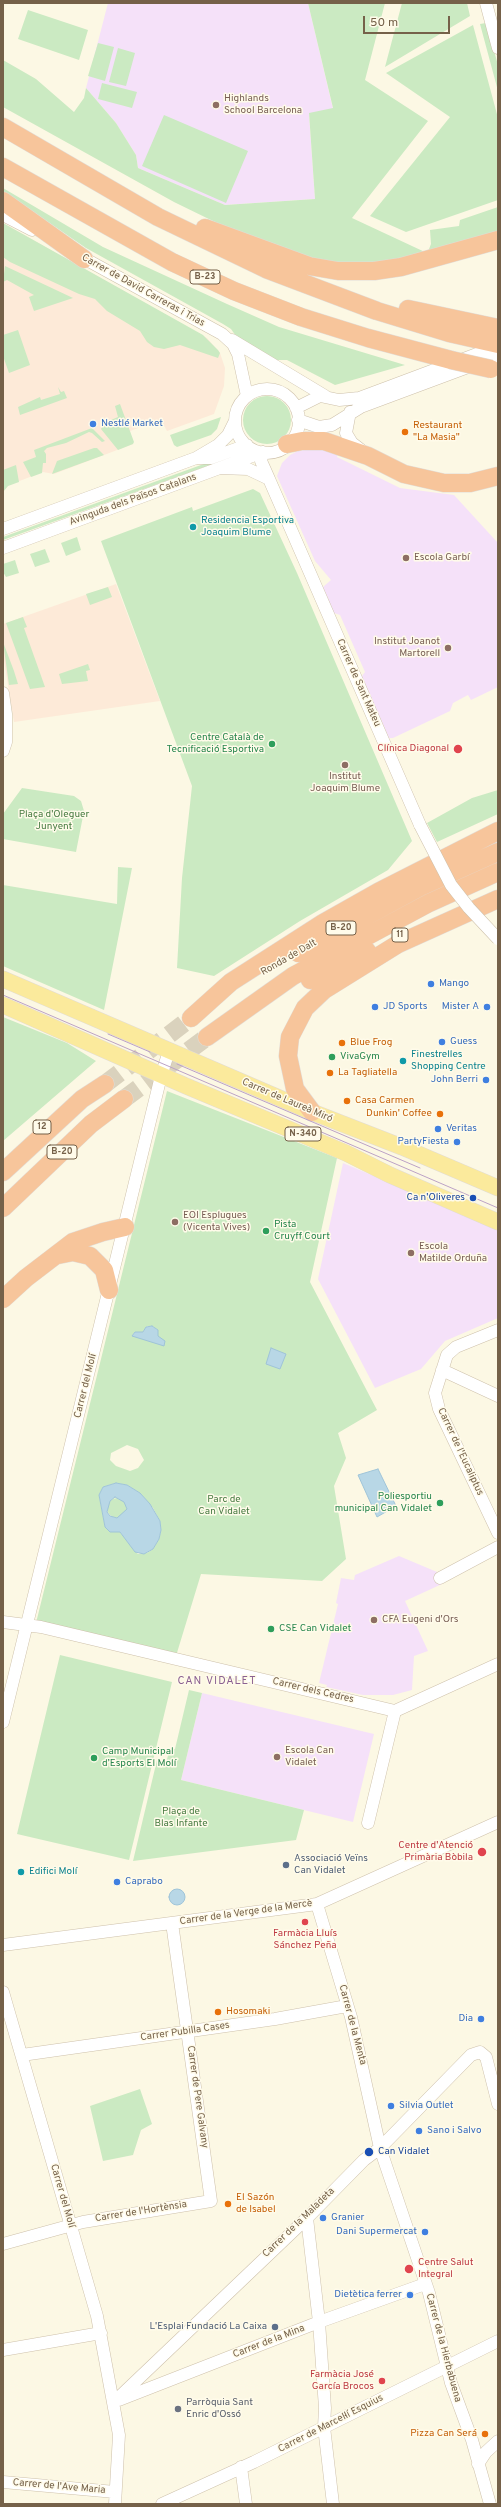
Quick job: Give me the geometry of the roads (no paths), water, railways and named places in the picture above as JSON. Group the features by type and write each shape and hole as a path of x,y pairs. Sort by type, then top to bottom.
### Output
{"highway":[{"path":"3,127 158,217 266,269 330,295 449,333 498,345"},
{"name":"B-23","path":"3,167 172,262 234,290 301,317 451,360 494,369"},
{"path":"104,186 229,238 309,266 338,271 401,267 498,240"},
{"path":"3,201 84,259"},
{"path":"212,244 412,310 468,323 498,328"},
{"path":"288,444 302,441 324,441 368,456 404,474 439,482 470,483 498,476"},
{"name":"Ronda de Dalt","path":"498,831 378,892 323,923 231,982 191,1018 334,932 420,887 498,852"},
{"name":"Ronda de Dalt","path":"208,1037 293,976 429,903 498,872"},
{"name":"11","path":"252,1005 304,983 434,919 498,892"},
{"path":"312,1112 295,1090 288,1056 291,1032 305,1008 324,990 398,944 498,899"},
{"name":"B-20","path":"3,1172 82,1099 105,1084"},
{"name":"12","path":"3,1157 82,1099"},
{"name":"B-20","path":"3,1208 91,1124 124,1099"},
{"path":"3,1299 73,1242 103,1232 125,1227"},
{"path":"55,1256 72,1252 90,1256 104,1270 110,1290"}],"main road":[{"name":"Carrer de Laureà Miró","path":"3,978 312,1112 402,1147 498,1188"},
{"name":"N-340","path":"3,1005 93,1044 161,1076 320,1141 390,1175 498,1222"}],"street":[{"path":"486,3 498,48"},
{"name":"Carrer de David Carreras i Trias","path":"3,215 222,334 233,344 238,354 247,396"},
{"path":"222,334 325,396 339,400 359,398 498,345"},
{"path":"298,420 314,426 325,427 332,425 350,412 494,369"},
{"path":"263,389 277,391 288,397 296,408 298,420 296,434 288,444 276,451 263,452 247,445 239,436 235,421 239,407 247,396 263,389"},
{"path":"296,408 313,398 325,396"},
{"path":"350,412 346,425 348,438 368,456"},
{"name":"Avinguda dels Països Catalans","path":"3,529 196,458 218,445 228,435 235,421"},
{"path":"196,458 211,458 247,445"},
{"name":"Avinguda dels Països Catalans","path":"3,548 263,452"},
{"name":"Carrer de Sant Mateu","path":"263,452 262,461 269,479 420,824 451,885 469,908 498,939"},
{"path":"219,468 248,469 269,479"},
{"path":"3,693 6,714 6,742 3,751"},
{"name":"Carrer del Molí","path":"3,1722 110,1290 161,1076 169,1051"},
{"name":"Carrer de l'Eucaliptus","path":"498,1330 456,1347 447,1355 435,1393 436,1401 498,1533"},
{"path":"442,1370 498,1396"},
{"path":"440,1578 498,1546"},
{"name":"Carrer dels Cedres","path":"3,1622 48,1628 395,1710"},
{"path":"368,1823 395,1710 498,1664"},
{"name":"Carrer de la Verge de la Mercè","path":"3,1945 317,1904 498,1822"},
{"name":"Carrer de la Menta","path":"317,1904 364,2069 380,2148"},
{"name":"Carrer de Pere Galvany","path":"172,1923 211,2201"},
{"name":"Carrer del Molí","path":"3,1992 101,2333 119,2435 115,2498"},
{"name":"Carrer Pubilla Cases","path":"22,2055 275,2019 347,2006"},
{"name":"Carrer de la Maladeta","path":"114,2402 307,2218 349,2174 380,2148 471,2055 480,2052 486,2057 498,2104"},
{"name":"Carrer de la Hierbabuena","path":"380,2148 425,2284 490,2504"},
{"name":"Carrer de l'Hortènsia","path":"3,2244 70,2225 211,2201"},
{"path":"307,2218 319,2322 325,2408 324,2427 333,2504"},
{"name":"Carrer de la Mina","path":"114,2402 319,2322 425,2284"},
{"path":"3,2350 101,2333"},
{"name":"Carrer de Marcel·lí Esquius","path":"162,2504 324,2427 498,2341"},
{"path":"478,2464 486,2452 498,2441"},
{"path":"241,2467 246,2504"},
{"name":"Carrer de l'Ave Maria","path":"3,2482 115,2498"}],"water":[{"path":"152,1326 158,1330 158,1336 165,1341 164,1346 132,1336 135,1332 143,1332 146,1327"},
{"path":"271,1348 286,1354 280,1369 266,1364"},
{"path":"378,1469 396,1506 377,1517 358,1475"},
{"path":"116,1483 127,1485 140,1493 150,1504 160,1521 161,1530 159,1539 153,1549 144,1554 135,1552 120,1532 110,1532 105,1527 99,1495 103,1487","holes":["115,1497 124,1502 127,1509 117,1518 110,1516 107,1512 110,1501"]},
{"path":"177,1889 183,1891 185,1897 183,1903 177,1905 171,1903 169,1897 171,1891"}],"tunnel":[{"path":"105,1084 191,1018"},
{"path":"124,1099 207,1037"}],"tram line":[{"path":"3,995 498,1208"},
{"path":"108,1034 150,1052"},
{"path":"177,1064 420,1168"}],"place":[{"name":"Highlands School Barcelona","path":"216,105"},
{"name":"Nestlé Market","path":"93,424"},
{"name":"Restaurant \"La Masia\"","path":"405,432"},
{"name":"Residencia Esportiva Joaquim Blume","path":"193,527"},
{"name":"Escola Garbí","path":"406,558"},
{"name":"Institut Joanot Martorell","path":"448,648"},
{"name":"Centre Català de Tecnificació Esportiva","path":"272,744"},
{"name":"Clínica Diagonal","path":"458,749"},
{"name":"Institut Joaquim Blume","path":"345,765"},
{"name":"Mango","path":"431,984"},
{"name":"JD Sports","path":"375,1007"},
{"name":"Mister A","path":"487,1007"},
{"name":"Guess","path":"442,1042"},
{"name":"Blue Frog","path":"342,1043"},
{"name":"VivaGym","path":"332,1057"},
{"name":"Finestrelles Shopping Centre","path":"403,1061"},
{"name":"La Tagliatella","path":"330,1073"},
{"name":"John Berri","path":"486,1080"},
{"name":"Casa Carmen","path":"347,1101"},
{"name":"Dunkin' Coffee","path":"440,1114"},
{"name":"Veritas","path":"438,1129"},
{"name":"PartyFiesta","path":"457,1142"},
{"name":"Ca n'Oliveres","path":"473,1198"},
{"name":"EOI Esplugues (Vicenta Vives)","path":"175,1222"},
{"name":"Pista Cruyff Court","path":"266,1231"},
{"name":"Escola Matilde Orduña","path":"411,1253"},
{"name":"Poliesportiu municipal Can Vidalet","path":"440,1503"},
{"name":"CFA Eugeni d'Ors","path":"374,1620"},
{"name":"CSE Can Vidalet","path":"271,1629"},
{"name":"Escola Can Vidalet","path":"277,1757"},
{"name":"Camp Municipal d’Esports El Molí","path":"94,1758"},
{"name":"Centre d'Atenció Primària Bòbila","path":"482,1852"},
{"name":"Associació Veïns Can Vidalet","path":"286,1865"},
{"name":"Edifici Molí","path":"21,1872"},
{"name":"Caprabo","path":"117,1882"},
{"name":"Farmàcia Lluís Sánchez Peña","path":"305,1922"},
{"name":"Hosomaki","path":"218,2012"},
{"name":"Dia","path":"481,2019"},
{"name":"Silvia Outlet","path":"391,2106"},
{"name":"Sano i Salvo","path":"419,2131"},
{"name":"Can Vidalet","path":"369,2152"},
{"name":"El Sazón de Isabel","path":"228,2204"},
{"name":"Granier","path":"323,2218"},
{"name":"Dani Supermercat","path":"425,2232"},
{"name":"Centre Salut Integral","path":"409,2269"},
{"name":"Dietètica ferrer","path":"410,2295"},
{"name":"L'Esplai Fundació La Caixa","path":"275,2327"},
{"name":"Farmàcia José García Brocos","path":"382,2381"},
{"name":"Parròquia Sant Enric d'Ossó","path":"178,2409"},
{"name":"Pizza Can Será","path":"485,2434"}],"district":[{"name":"CAN VIDALET","path":"217,1682"}],"park label":[{"name":"Plaça d'Oleguer Junyent","path":"54,820"},
{"name":"Parc de Can Vidalet","path":"224,1506"},
{"name":"Plaça de Blas Infante","path":"181,1818"}]}
